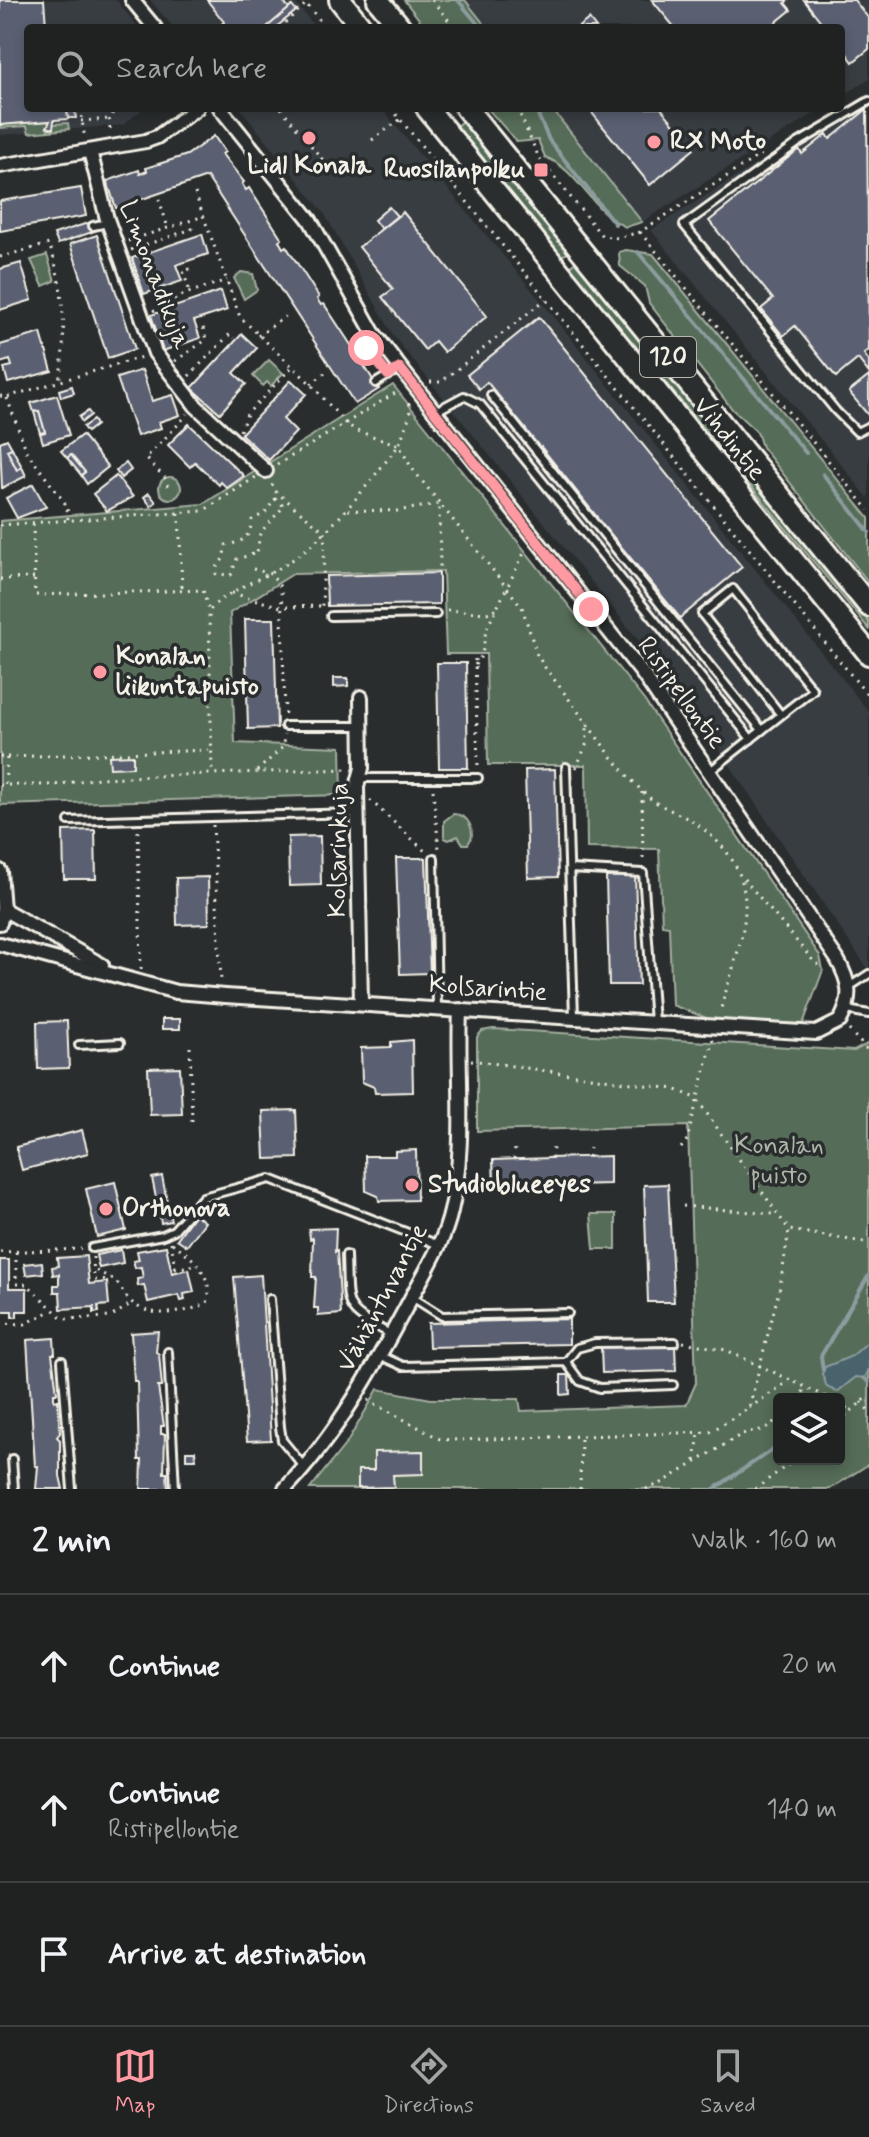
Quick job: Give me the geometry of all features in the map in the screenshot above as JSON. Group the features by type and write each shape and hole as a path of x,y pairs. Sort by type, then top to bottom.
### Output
{"main road":[{"path":"340,0 359,24"},
{"path":"378,0 398,24"},
{"name":"Vihdintie","path":"430,112 869,654"},
{"name":"Vihdintie","path":"469,112 869,606"}],"street":[{"path":"132,0 152,24"},
{"path":"0,166 157,137 191,112"},
{"name":"Ristipellontie","path":"223,112 310,220 373,332 642,673 837,959 849,987"},
{"name":"Limonadikuja","path":"90,151 108,223 155,353 196,406 266,471"},
{"name":"Kolsarinkuja","path":"361,697 358,813 361,1004"},
{"path":"0,871 3,909 0,923"},
{"name":"Kolsarintie","path":"3,909 118,974"},
{"name":"Kolsarintie","path":"0,944 176,992 816,1033 844,1016"},
{"path":"844,1016 849,987"},
{"name":"Vähäntuvantie","path":"285,1489 305,1468 381,1356 439,1245 451,1213 457,1177 460,1010"}],"lane":[{"path":"869,101 798,143 684,225 836,411 857,432 869,426"},
{"path":"93,226 108,223"},
{"path":"376,383 400,368"},
{"path":"491,395 762,730"},
{"path":"435,412 464,396 480,404 751,739"},
{"path":"710,771 813,690 726,580"},
{"path":"702,614 733,589"},
{"path":"695,606 781,715"},
{"path":"331,616 436,614"},
{"path":"285,726 361,726"},
{"path":"566,771 574,1017"},
{"path":"360,778 478,778"},
{"path":"69,821 358,813"},
{"path":"434,858 437,1008"},
{"path":"570,869 641,872 645,878 654,1022"},
{"path":"849,987 869,974"},
{"path":"844,1016 869,1014"},
{"path":"79,1045 120,1043"},
{"path":"92,1248 163,1235 174,1230 203,1197 270,1179 439,1245"},
{"path":"346,1255 348,1303 354,1315 392,1335"},
{"path":"412,1297 442,1316 568,1313"},
{"path":"270,1299 282,1440 305,1468"},
{"path":"566,1362 577,1348 595,1343 675,1342"},
{"path":"168,1352 175,1489"},
{"path":"381,1356 403,1366 566,1362"},
{"path":"62,1361 72,1489"},
{"path":"566,1362 580,1381 600,1388 673,1385"},
{"path":"12,1459 14,1489"}],"path":[{"path":"432,0 452,24"},
{"path":"283,24 305,2 323,24"},
{"path":"80,112 82,133"},
{"path":"284,112 330,169"},
{"path":"395,112 869,697"},
{"path":"519,112 539,158 602,236 618,238 640,232 774,146"},
{"path":"110,129 113,113"},
{"path":"81,121 110,119"},
{"path":"372,140 401,119"},
{"path":"195,193 240,317 311,384 345,423 357,431 399,445 439,504 506,587 528,620 537,655 642,791 714,839 744,879 821,967"},
{"path":"159,199 168,228"},
{"path":"118,249 204,216"},
{"path":"118,249 192,229 189,221"},
{"path":"640,232 869,510"},
{"path":"0,257 49,244 60,279 62,303 59,382"},
{"path":"190,269 183,271 190,292"},
{"path":"143,317 190,292 227,280"},
{"path":"417,390 427,382 441,382 546,299"},
{"path":"258,336 290,313"},
{"path":"166,368 206,340 203,327"},
{"path":"181,385 230,334 234,338"},
{"path":"0,396 7,397 155,353"},
{"path":"235,442 247,414 292,367"},
{"path":"311,384 329,370"},
{"path":"209,613 231,593 258,576 271,574 325,532 347,510 399,445 411,406 388,375"},
{"path":"0,525 206,509 400,390"},
{"path":"7,397 27,452 67,506 68,521"},
{"path":"168,486 166,479 146,458 196,406"},
{"path":"266,471 282,499 325,532"},
{"path":"275,499 282,499 284,506 260,533 257,553 237,559 231,575 216,574 226,545 243,541 250,534 252,520 265,513 275,499"},
{"path":"347,510 397,511 439,504"},
{"path":"439,504 440,567"},
{"path":"179,513 182,590"},
{"path":"33,523 35,595 203,590 209,613 212,775"},
{"path":"325,532 322,606 331,616"},
{"path":"478,778 475,662 482,655 486,630 533,536"},
{"path":"253,569 271,574 281,588 285,726 283,747 255,773"},
{"path":"0,579 35,578"},
{"path":"231,593 281,607 322,606"},
{"path":"436,614 446,610 487,613 498,608"},
{"path":"566,771 584,753 587,721"},
{"path":"0,757 212,750"},
{"path":"7,757 2,785 54,785 99,778 255,773 360,778 418,847 434,858 439,850 432,778"},
{"path":"641,872 642,791"},
{"path":"212,817 221,981"},
{"path":"137,819 141,969"},
{"path":"720,1012 742,927 744,879"},
{"path":"844,1016 869,1052"},
{"path":"681,1148 687,1140 714,1038"},
{"path":"190,1047 192,1122"},
{"path":"460,1060 674,1089 696,1098 774,1214 789,1230 869,1243"},
{"path":"514,1159 515,1148"},
{"path":"551,1158 553,1148"},
{"path":"588,1157 590,1148"},
{"path":"683,1206 774,1214"},
{"path":"94,1271 114,1279 132,1303 155,1313 207,1303 210,1287 197,1265 163,1235"},
{"path":"171,1242 176,1271 197,1265"},
{"path":"0,1252 92,1248 94,1282 114,1279"},
{"path":"16,1252 16,1286 27,1284 51,1311 63,1319 111,1317 132,1303"},
{"path":"0,1323 25,1324 51,1311"},
{"path":"675,1342 726,1350 817,1393"},
{"path":"749,1408 789,1381"},
{"path":"802,1393 806,1388"},
{"path":"845,1416 869,1396"},
{"path":"370,1402 440,1439"},
{"path":"861,1402 869,1411"},
{"path":"845,1407 851,1411"},
{"path":"646,1489 660,1484 742,1434 765,1429 773,1423"},
{"path":"695,1461 699,1433"},
{"path":"580,1489 581,1437"},
{"path":"755,1489 788,1465"}],"shaded area":[{"path":"0,0 116,0 136,24 24,24 24,112 139,112 123,125 0,135"},
{"path":"150,0 293,0 313,24 171,24"},
{"path":"465,0 869,0 869,79 845,94 845,24 484,24"},
{"path":"869,93 869,499 651,230 839,112 845,112 845,108"},
{"path":"243,112 384,112 550,312 869,712 869,971 678,689 395,338 324,213"},
{"path":"554,112 817,112 642,222"}],"green space":[{"path":"404,0 465,0 484,24 423,24"},
{"path":"491,112 554,112 642,222 626,227 614,220 567,172 545,157 538,140 517,142"},
{"path":"50,121 48,129 54,124 68,123 69,129 29,133 27,126 0,128 0,125"},
{"path":"462,121 569,253 560,256 455,127"},
{"path":"626,250 653,254 869,518 869,583 762,447 757,432 733,410 649,303 645,286 620,266 619,252"},
{"path":"47,255 55,281 43,286 31,260"},
{"path":"577,260 869,622 869,629 570,267"},
{"path":"241,272 253,274 257,290 244,299 234,278"},
{"path":"269,360 283,373 271,386 267,382 263,386 253,376"},
{"path":"393,385 644,700 820,956 823,970 803,1024 712,1020 672,1005 669,926 662,925 659,849 587,848 586,765 488,765 486,654 446,654 443,571 293,574 230,613 235,743 341,747 342,795 0,805 0,521 203,504"},
{"path":"170,477 178,480 181,488 178,496 170,499 162,496 159,488 162,480"},
{"path":"453,814 463,817 470,824 472,834 468,844 463,844 458,836 449,840 444,838 444,821"},
{"name":"Konalan puisto","path":"493,1029 854,1051 869,1043 869,1464 830,1489 310,1489 348,1441 378,1389 431,1399 519,1399 521,1411 686,1405 696,1383 688,1126 477,1131 477,1037 482,1031"},
{"path":"591,1214 616,1214 616,1249 594,1249"}],"water":[{"path":"869,1341 869,1369 865,1378 856,1377 837,1392 827,1387 822,1374 825,1367 852,1356"}],"building":[{"path":"0,0 44,0 46,24 24,24 24,112 67,112 68,119 54,120 53,129 47,127 50,121 0,125"},
{"path":"207,0 282,0 289,9 271,24 222,24 224,22"},
{"path":"652,0 788,0 785,3 791,10 774,24 672,24"},
{"path":"804,0 854,0 869,19 869,49 853,62 845,51 845,24 823,24"},
{"path":"292,6 296,11 280,24 271,24"},
{"path":"867,109 869,350 864,354 869,361 869,373 858,359 836,377 795,326 783,336 761,309 773,299 709,221 799,149 802,154 827,134 830,139"},
{"path":"67,112 75,112 76,118 68,118"},
{"path":"591,112 664,112 694,149 650,185"},
{"path":"214,136 225,152 222,154 244,182 242,184 246,190 249,188 282,239 279,241 283,248 286,246 319,297 317,299 321,305 324,304 357,354 354,357 358,363 361,361 379,389 355,404 207,177 116,208 107,181 139,170 140,174 147,171 146,168 187,155"},
{"path":"81,188 86,216 0,231 0,201"},
{"path":"389,207 397,216 381,229 374,220"},
{"path":"403,212 487,316 444,352 435,341 425,350 382,297 393,289 359,247"},
{"path":"91,222 95,231 58,244 54,234"},
{"path":"202,234 208,254 176,265 182,281 144,294 132,258"},
{"path":"97,235 135,349 108,358 70,244"},
{"path":"21,263 32,300 0,310 0,269"},
{"path":"221,291 227,310 194,321 200,338 163,351 151,315"},
{"path":"539,317 742,567 680,618 610,533 606,536 593,520 597,517 541,447 537,450 524,434 527,431 487,382 479,389 467,375"},
{"path":"41,333 52,371 8,383 4,368 12,366 10,360 0,363 0,345"},
{"path":"242,334 257,348 234,373 246,384 220,413 192,388"},
{"path":"142,370 152,401 173,395 180,415 159,422 161,428 137,436 117,378"},
{"path":"869,376 869,415 868,415 849,392"},
{"path":"291,380 306,394 283,419 296,432 269,460 241,434"},
{"path":"72,386 74,393 61,397 59,390"},
{"path":"57,395 69,435 43,443 40,433 45,432 39,411 34,412 31,403"},
{"path":"39,411 45,432 40,433 34,412"},
{"path":"88,411 91,415 82,422 79,417"},
{"path":"93,420 96,425 87,432 83,427"},
{"path":"189,424 244,476 227,488 221,482 219,485 195,462 190,467 168,445"},
{"path":"82,435 108,467 87,484 81,475 85,472 71,455 67,458 61,451"},
{"path":"7,439 12,448 7,450 17,470 22,467 26,476 2,488 0,442"},
{"path":"12,448 22,467 17,470 7,450"},
{"path":"71,455 85,472 81,475 67,458"},
{"path":"126,463 131,470 121,478 116,471"},
{"path":"116,476 133,497 107,511 93,494"},
{"path":"33,484 46,507 17,518 6,498"},
{"path":"149,493 156,502 151,506 144,497"},
{"path":"439,573 439,604 327,606 326,576"},
{"path":"245,619 274,619 277,728 248,729"},
{"path":"437,663 466,663 468,768 439,768"},
{"path":"334,678 348,678 348,686 334,687"},
{"path":"133,755 133,767 110,768 109,756"},
{"path":"555,769 558,877 528,878 525,770"},
{"path":"95,830 96,879 64,879 63,831"},
{"path":"320,836 321,885 289,886 288,837"},
{"path":"396,858 426,858 430,973 400,974"},
{"path":"635,876 639,985 609,985 606,877"},
{"path":"208,877 209,924 177,925 176,878"},
{"path":"162,1019 180,1019 180,1029 162,1029"},
{"path":"67,1021 69,1068 38,1069 37,1022"},
{"path":"412,1040 413,1092 375,1093 374,1087 362,1082 361,1048 391,1047 391,1042"},
{"path":"180,1067 182,1114 150,1115 148,1068"},
{"path":"296,1110 298,1158 265,1159 263,1111"},
{"path":"82,1130 88,1153 22,1170 16,1147"},
{"path":"416,1150 417,1200 379,1201 378,1196 366,1191 365,1156 395,1156 395,1151"},
{"path":"610,1156 610,1184 494,1187 493,1160"},
{"path":"162,1176 171,1221 161,1223 152,1178"},
{"name":"Orthonova","path":"115,1182 126,1230 97,1237 86,1189"},
{"path":"668,1184 674,1302 648,1302 644,1185"},
{"path":"195,1214 205,1222 187,1246 177,1239"},
{"path":"336,1228 341,1314 318,1316 318,1308 314,1308 316,1277 312,1277 313,1238 310,1239 309,1229"},
{"path":"166,1246 172,1273 189,1269 194,1292 184,1294 185,1300 181,1301 179,1295 148,1302 144,1285 138,1286 137,1279 143,1278 141,1267 135,1268 133,1261 139,1260 137,1251"},
{"path":"121,1250 123,1263 99,1268 96,1255"},
{"path":"86,1256 89,1284 107,1282 109,1305 98,1306 99,1312 94,1313 94,1307 61,1309 60,1292 54,1292 54,1285 59,1285 59,1274 53,1275 52,1267 58,1266 57,1258"},
{"path":"0,1260 9,1260 9,1288 27,1288 27,1311 17,1311 17,1317 12,1317 12,1311 0,1311"},
{"path":"42,1262 43,1273 26,1275 24,1264"},
{"path":"261,1275 271,1440 247,1441 234,1277"},
{"path":"569,1319 569,1344 429,1347 428,1323"},
{"path":"158,1331 156,1352 159,1354 162,1387 158,1387 164,1426 161,1426 161,1434 165,1434 164,1473 167,1473 168,1489 141,1489 137,1381 134,1381 131,1333"},
{"path":"54,1338 55,1354 52,1354 57,1393 54,1393 54,1401 58,1400 60,1433 57,1437 60,1440 63,1489 36,1489 38,1466 35,1466 27,1340"},
{"path":"675,1345 676,1371 602,1373 601,1347"},
{"path":"561,1375 569,1375 570,1394 561,1395"},
{"path":"186,1451 195,1451 196,1459 186,1459"},
{"path":"423,1451 423,1474 393,1475 394,1487 358,1488 358,1470 374,1470 374,1452"}],"waterway":[{"path":"458,0 478,24"},
{"path":"537,112 549,140 615,224"},
{"path":"638,252 806,453"},
{"path":"823,474 869,532"},
{"path":"823,1370 821,1356 869,1275"},
{"path":"864,1378 869,1382"},
{"path":"714,1489 773,1449"}],"place":[{"name":"Lidl Konala","path":"309,138"},
{"name":"RX Moto","path":"654,142"},
{"name":"Ruosilanpolku","path":"541,170"},
{"name":"Konalan liikuntapuisto","path":"100,672"},
{"name":"Studioblueeyes","path":"412,1185"},
{"name":"Orthonova","path":"106,1209"}],"route":[{"path":"366,348 388,375 400,368 591,609"}]}
